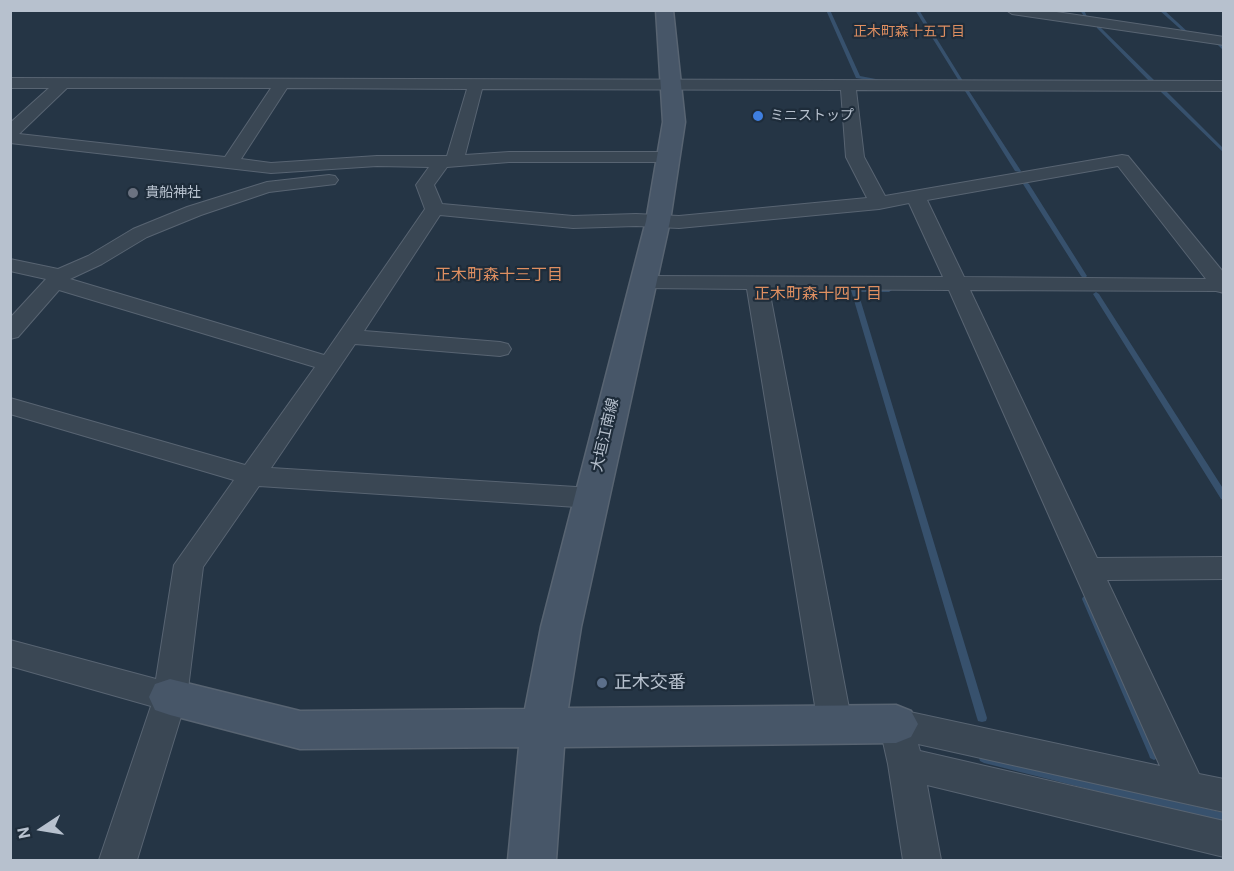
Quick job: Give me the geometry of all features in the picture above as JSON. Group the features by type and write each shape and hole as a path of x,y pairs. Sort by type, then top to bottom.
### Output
{"main road":[{"name":"大垣江南線","path":"532,861 543,728 561,627 658,221 670,157 674,122 664,10"},
{"path":"170,697 300,730 835,724 901,744"}],"street":[{"path":"1012,10 1224,41"},
{"path":"10,83 1224,86"},
{"path":"10,133 62,84"},
{"path":"230,162 282,84"},
{"path":"434,209 425,185 449,161 476,84"},
{"path":"848,85 855,157 879,203"},
{"path":"10,138 271,168 377,161 449,161 509,157 670,157"},
{"path":"434,209 573,222 680,222 879,203 1122,160 1223,285"},
{"path":"10,332 58,279 140,233 194,211 267,187 391,174 413,162"},
{"path":"913,197 920,203 1187,787"},
{"path":"118,861 170,697 189,565 349,337 434,209"},
{"path":"10,265 132,302 259,346 330,364"},
{"path":"642,282 1223,285"},
{"path":"757,284 835,724"},
{"path":"349,337 500,349"},
{"path":"10,406 250,476 592,498"},
{"path":"1088,568 1224,568"},
{"path":"10,653 170,697"},
{"path":"901,744 1187,787 1224,796"},
{"path":"901,744 1224,839"},
{"path":"901,744 922,861"}],"waterway":[{"path":"828,10 858,77 879,81"},
{"path":"917,10 961,81"},
{"path":"1082,10 1088,20"},
{"path":"1161,10 1188,34"},
{"path":"1098,27 1153,82"},
{"path":"1216,41 1224,50"},
{"path":"967,91 1018,171"},
{"path":"1163,91 1224,152"},
{"path":"1026,184 1084,276"},
{"path":"889,290 854,290 982,718"},
{"path":"1096,294 1224,497"},
{"path":"1086,599 1154,755"},
{"path":"984,758 1224,818"}],"place":[{"name":"ミニストップ","path":"758,116"},
{"name":"貴船神社","path":"133,193"},
{"name":"正木交番","path":"602,683"}],"district":[{"name":"正木町森十五丁目","path":"909,32"},
{"name":"正木町森十三丁目","path":"499,276"},
{"name":"正木町森十四丁目","path":"818,295"}]}
